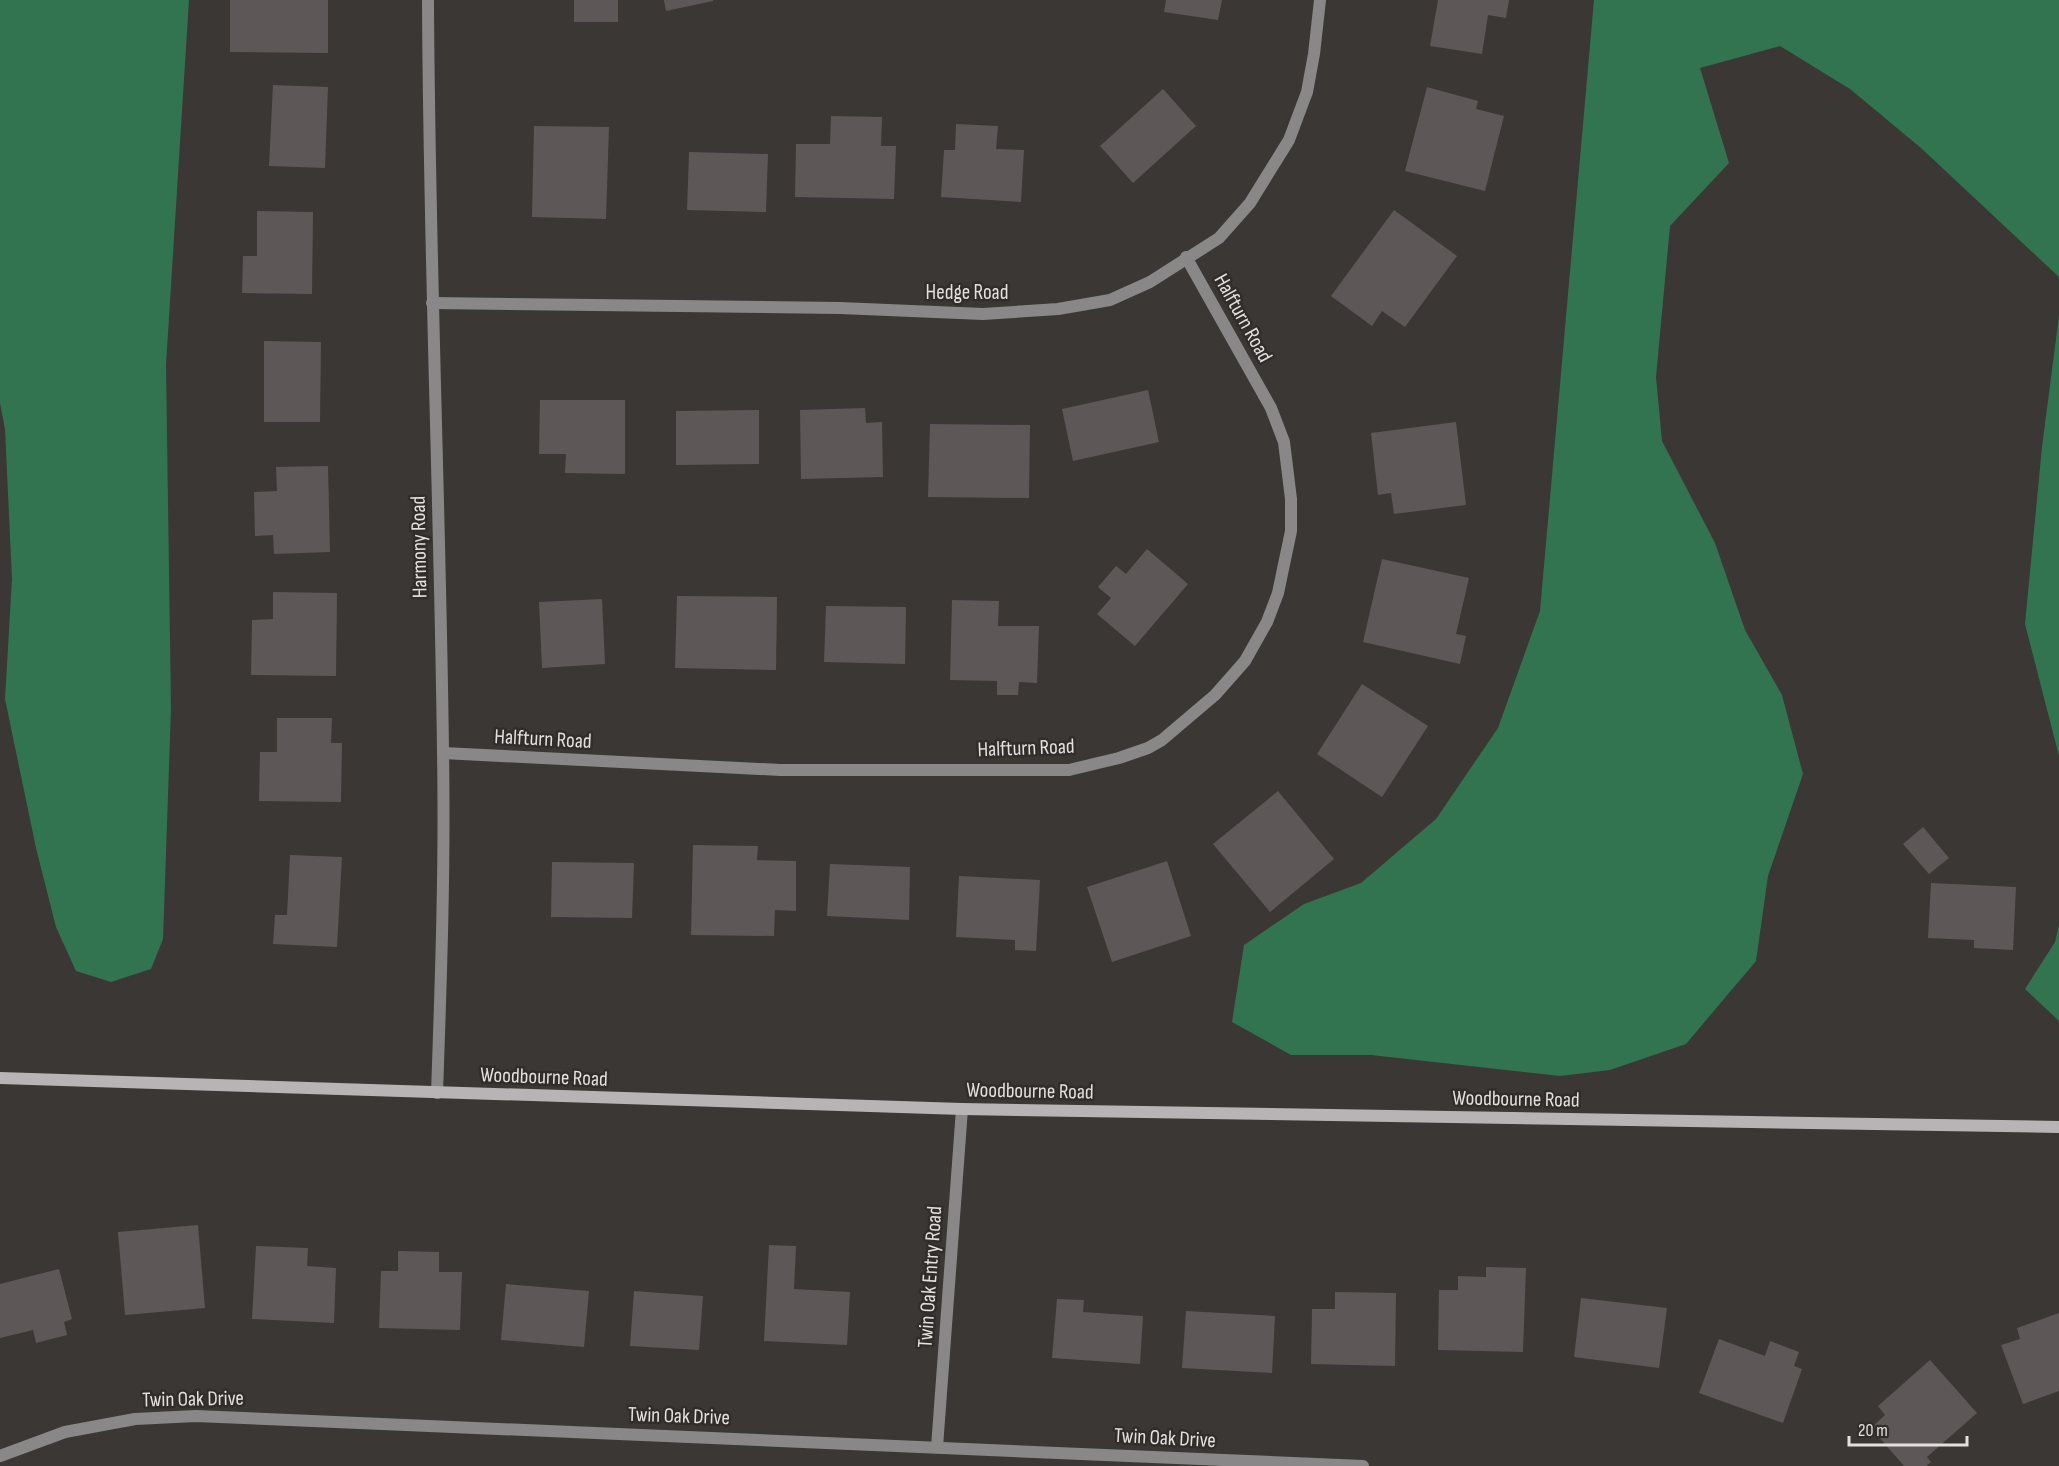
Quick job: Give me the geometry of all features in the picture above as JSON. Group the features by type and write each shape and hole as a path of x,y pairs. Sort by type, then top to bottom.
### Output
{"main road":[{"name":"Woodbourne Road","path":"0,1078 962,1109 2059,1127"}],"street":[{"name":"Harmony Road","path":"428,0 432,303 443,753 442,938 437,1093"},
{"name":"Hedge Road","path":"432,303 840,308 983,314 1059,309 1110,300 1150,282 1219,238 1250,203 1289,140 1307,92 1320,0"},
{"name":"Halfturn Road","path":"443,753 780,770 1069,770 1119,758 1148,748 1162,740 1215,694 1245,661 1268,622 1278,593 1291,531 1291,499 1284,442 1271,408 1186,257"},
{"name":"Twin Oak Entry Road","path":"937,1447 962,1109"},
{"name":"Twin Oak Drive","path":"0,1456 65,1432 135,1419 196,1416 1362,1466"}],"green space":[{"path":"0,0 189,0 166,365 171,709 163,939 151,969 111,982 76,971 56,927 36,848 5,699 12,579 5,429 0,403"},
{"path":"1594,0 2059,0 2059,277 1921,148 1850,89 1780,46 1700,68 1729,163 1670,226 1656,377 1662,441 1715,543 1745,630 1782,695 1803,774 1768,876 1756,961 1686,1044 1610,1070 1560,1076 1371,1055 1291,1055 1232,1022 1244,945 1304,904 1361,883 1436,819 1498,728 1540,611"},
{"path":"2059,316 2059,756 2025,624 2042,447"},
{"path":"2059,925 2059,1021 2025,989 2055,942"}],"building":[{"path":"230,0 328,0 328,53 230,52"},
{"path":"574,0 618,0 618,22 574,22"},
{"path":"664,0 713,0 713,1 666,11"},
{"path":"1166,0 1222,0 1218,20 1164,12"},
{"path":"1438,0 1509,0 1506,18 1488,15 1482,54 1430,46"},
{"path":"273,85 328,87 325,168 269,166"},
{"path":"1427,87 1478,101 1476,109 1504,116 1485,191 1405,171"},
{"path":"1163,89 1196,126 1133,183 1100,146"},
{"path":"831,116 882,117 881,146 896,146 894,199 795,197 796,144 830,144"},
{"path":"956,124 998,126 996,149 1024,150 1021,202 941,197 944,150 955,150"},
{"path":"534,126 609,127 606,219 532,217"},
{"path":"689,152 768,154 766,212 687,210"},
{"path":"1394,210 1457,256 1405,327 1382,311 1372,326 1331,296"},
{"path":"257,211 313,212 312,294 242,293 243,256 257,256"},
{"path":"264,341 321,342 320,422 264,422"},
{"path":"1148,390 1159,442 1073,461 1062,409"},
{"path":"540,400 625,400 625,474 565,473 566,454 539,454"},
{"path":"865,408 866,423 882,422 883,477 801,479 800,410"},
{"path":"759,410 759,464 676,465 676,411"},
{"path":"1456,422 1466,505 1394,514 1391,493 1378,495 1371,433"},
{"path":"930,424 1030,425 1029,498 928,497"},
{"path":"328,466 330,552 274,554 273,535 255,536 254,492 277,491 276,467"},
{"path":"1147,549 1188,584 1135,646 1097,614 1111,598 1098,587 1116,566 1126,574"},
{"path":"1382,559 1469,578 1456,634 1466,636 1460,664 1363,642"},
{"path":"273,592 337,593 336,676 251,675 252,620 273,619"},
{"path":"677,596 777,597 776,670 675,668"},
{"path":"602,599 605,664 542,668 539,602"},
{"path":"952,600 999,601 998,626 1039,626 1037,683 1019,682 1018,695 997,695 997,681 950,680"},
{"path":"826,606 906,607 905,664 824,662"},
{"path":"1362,684 1428,726 1382,797 1317,754"},
{"path":"277,718 332,718 331,743 342,743 341,802 259,801 260,752 277,752"},
{"path":"1278,791 1334,859 1270,912 1213,844"},
{"path":"1923,827 1949,858 1929,874 1903,844"},
{"path":"693,845 758,846 757,860 796,861 796,911 775,910 774,936 691,935"},
{"path":"290,855 342,857 337,947 273,944 275,915 287,915"},
{"path":"1167,861 1191,936 1112,962 1087,887"},
{"path":"552,862 634,863 632,918 551,917"},
{"path":"830,864 910,867 909,920 827,916"},
{"path":"959,876 1040,880 1036,951 1015,950 1015,940 956,937"},
{"path":"1931,883 2016,887 2013,950 1974,948 1974,940 1928,938"},
{"path":"198,1225 205,1308 125,1315 118,1232"},
{"path":"769,1245 796,1246 794,1289 850,1292 847,1345 764,1341"},
{"path":"256,1246 308,1248 307,1266 336,1268 334,1323 252,1319"},
{"path":"398,1251 439,1252 439,1272 462,1272 460,1330 379,1328 381,1271 398,1271"},
{"path":"1486,1267 1526,1268 1523,1352 1438,1350 1439,1290 1458,1290 1458,1276 1486,1277"},
{"path":"59,1269 72,1319 64,1322 67,1335 36,1343 33,1330 0,1338 0,1284"},
{"path":"506,1284 589,1291 584,1347 501,1340"},
{"path":"634,1291 703,1296 699,1350 630,1346"},
{"path":"1335,1292 1396,1293 1395,1366 1311,1364 1312,1309 1335,1309"},
{"path":"1581,1298 1667,1308 1659,1368 1574,1357"},
{"path":"1057,1299 1084,1300 1083,1312 1143,1316 1140,1364 1052,1358"},
{"path":"1186,1311 1275,1316 1272,1373 1182,1368"},
{"path":"2059,1313 2059,1391 2023,1404 2001,1345 2020,1339 2017,1328"},
{"path":"1719,1339 1765,1356 1770,1341 1799,1352 1794,1366 1802,1369 1783,1423 1699,1393"},
{"path":"1930,1360 1977,1413 1927,1457 1931,1462 1926,1466 1904,1466 1871,1428 1885,1415 1878,1406"}]}
